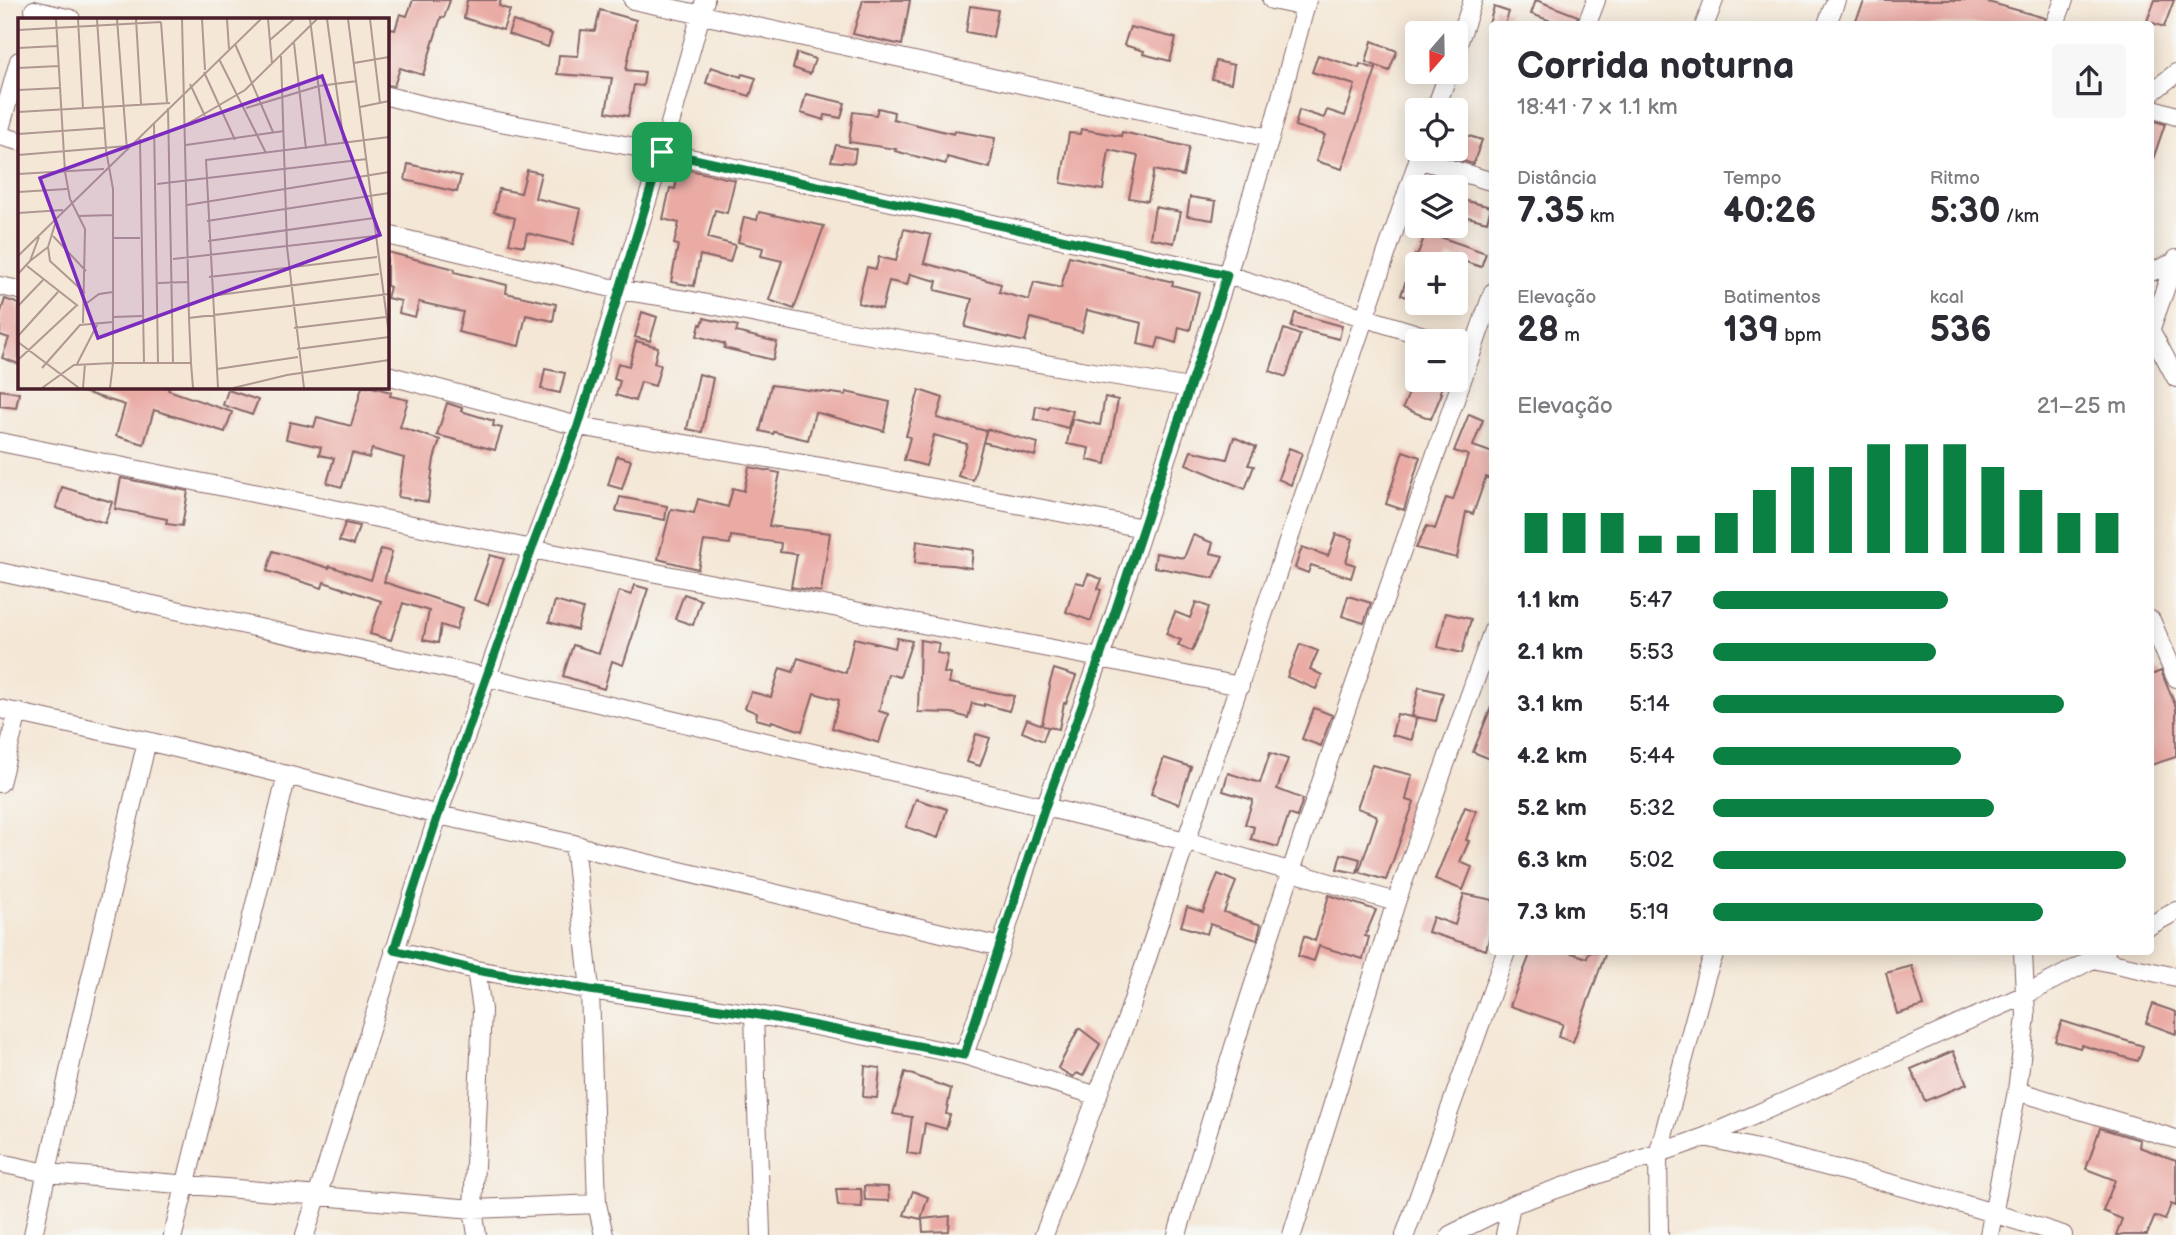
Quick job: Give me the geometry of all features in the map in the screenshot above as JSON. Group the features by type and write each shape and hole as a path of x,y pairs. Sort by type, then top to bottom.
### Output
{"street":[{"path":"633,0 703,8 1270,138"},
{"path":"964,1055 1045,807 1100,657 1270,138 1306,4 1272,0"},
{"path":"1466,21 1474,0"},
{"path":"1588,21 1596,0"},
{"path":"1706,21 1714,0"},
{"path":"1829,21 1836,0"},
{"path":"2056,21 2064,0"},
{"path":"305,1235 438,815 578,426 703,8"},
{"path":"33,10 67,18"},
{"path":"0,129 18,65"},
{"path":"2154,91 2176,73"},
{"path":"388,96 463,115 662,152 1227,275 1405,330"},
{"path":"2154,109 2176,116"},
{"path":"0,136 18,141"},
{"path":"1044,1235 1126,1021 1418,161"},
{"path":"1438,161 1489,180"},
{"path":"388,235 620,290 692,301 822,327 1189,388"},
{"path":"2154,271 2175,261"},
{"path":"2154,321 2175,261"},
{"path":"0,286 18,290"},
{"path":"1468,341 1489,300"},
{"path":"2154,336 2176,377"},
{"path":"388,375 578,426 833,468 1143,527"},
{"path":"1177,1235 1291,872 1450,392"},
{"path":"0,442 1240,686"},
{"path":"0,572 486,677 1045,807 1185,841 1396,902"},
{"path":"2154,627 2176,678"},
{"path":"1292,1235 1396,902 1489,641"},
{"path":"0,783 9,710 288,775 438,815 1001,947"},
{"path":"33,1235 147,741"},
{"path":"173,1235 288,775"},
{"path":"574,845 590,990 597,1204 604,1235"},
{"path":"2154,923 2175,910"},
{"path":"394,950 476,970 754,1014 964,1055 1098,1096"},
{"path":"1405,1235 1505,955"},
{"path":"1659,1235 1658,1155 1714,955"},
{"path":"1989,1235 2017,1091 2026,1016 2022,955"},
{"path":"1450,1235 1511,1205 1706,1137 2025,995 2099,956 2176,977"},
{"path":"476,970 482,1010 474,1209 477,1235"},
{"path":"754,1014 761,1235"},
{"path":"2017,1091 2176,1139"},
{"path":"1706,1137 1790,1156 2063,1235"},
{"path":"0,1163 47,1173 474,1209 597,1204"},
{"path":"1505,1235 1511,1205"}],"building":[{"path":"413,0 450,0 444,18 441,17 423,75 400,68 394,86 388,85 388,28 395,30 400,14 407,16"},
{"path":"467,0 501,0 499,6 510,10 503,30 464,18"},
{"path":"863,0 910,0 902,45 853,34"},
{"path":"1536,0 1578,16 1577,21 1551,21 1531,14"},
{"path":"1865,0 1981,0 2045,18 2044,21 1855,21"},
{"path":"2155,0 2174,0 2164,27 2154,23 2154,21 2147,21"},
{"path":"970,6 998,10 993,37 966,32"},
{"path":"1494,7 1509,12 1506,21 1490,21"},
{"path":"600,10 636,20 626,70 645,72 643,86 634,85 628,116 606,112 612,78 557,74 559,55 578,56 581,30 595,31"},
{"path":"513,21 552,34 548,47 508,34"},
{"path":"1130,27 1176,38 1170,61 1143,54 1144,51 1124,45"},
{"path":"1372,41 1397,51 1389,71 1366,62"},
{"path":"797,53 815,59 810,74 793,68"},
{"path":"1318,55 1359,68 1360,64 1376,69 1342,169 1316,161 1325,135 1295,126 1299,110 1324,118 1327,110 1345,116 1355,85 1312,72"},
{"path":"1216,61 1234,65 1231,83 1212,79"},
{"path":"711,67 741,77 742,74 756,78 750,96 706,83"},
{"path":"806,94 845,103 841,118 825,115 824,120 801,113"},
{"path":"878,108 894,112 893,119 954,134 955,131 995,138 990,168 947,157 946,164 895,151 896,149 849,142 853,112 876,115"},
{"path":"2154,121 2165,124 2154,156"},
{"path":"1081,129 1121,136 1122,132 1189,147 1183,176 1154,170 1148,201 1129,198 1138,156 1109,150 1103,190 1061,183 1069,133 1080,134"},
{"path":"1468,136 1482,140 1473,164 1463,161 1468,161"},
{"path":"836,145 856,149 854,163 831,161"},
{"path":"408,164 461,176 457,192 405,180"},
{"path":"680,168 735,180 727,213 715,210 708,238 735,245 730,262 700,255 694,286 671,282 678,245 674,244 679,223 663,219 670,188 675,189"},
{"path":"527,170 541,173 535,198 581,209 573,244 527,233 524,246 509,243 515,218 494,212 499,189 521,193"},
{"path":"1190,197 1216,201 1213,220 1187,216"},
{"path":"1468,201 1489,206 1487,222 1468,217"},
{"path":"1155,207 1181,212 1174,243 1150,238"},
{"path":"759,212 824,226 794,309 769,300 782,261 761,256 763,248 738,242 744,217 757,220"},
{"path":"904,229 931,235 924,263 1001,284 999,292 1029,300 1034,282 1061,288 1069,256 1173,282 1172,285 1199,292 1190,330 1179,327 1176,343 1159,338 1156,348 1138,344 1142,323 1087,310 1082,332 1031,318 1025,342 965,327 972,299 935,290 937,281 910,274 907,285 889,281 882,309 858,303 867,267 876,269 879,257 896,261"},
{"path":"1424,238 1443,238 1486,253 1481,267 1468,263 1468,252 1418,252"},
{"path":"388,252 507,285 506,293 556,304 553,321 526,315 519,346 458,332 463,312 419,302 415,317 399,313 401,301 388,298"},
{"path":"5,299 18,304 18,364 2,358 9,338 0,335 0,315"},
{"path":"642,312 657,317 650,341 635,337"},
{"path":"1295,313 1342,326 1339,339 1291,327"},
{"path":"704,318 738,326 736,332 777,342 773,360 724,348 725,344 697,336"},
{"path":"1284,329 1300,335 1286,377 1270,371"},
{"path":"636,341 658,347 654,363 661,365 655,386 641,382 635,401 616,395 620,381 614,379 618,363 629,366"},
{"path":"545,369 565,373 560,393 541,389"},
{"path":"699,374 713,378 702,432 687,429"},
{"path":"771,385 846,395 846,392 890,402 884,431 815,412 808,440 760,431"},
{"path":"169,388 168,390 232,412 225,432 154,410 144,444 116,436 125,405 77,390"},
{"path":"362,388 376,388 391,392 390,396 408,400 400,427 440,440 434,459 428,502 398,497 404,458 372,449 369,458 352,453 342,487 327,483 334,458 319,455 321,447 286,439 290,422 314,427 317,417 351,426"},
{"path":"0,390 19,393 16,408 0,406"},
{"path":"228,390 258,400 252,415 223,405"},
{"path":"919,390 943,398 937,418 986,431 973,480 958,476 967,444 934,435 926,466 904,460 910,437 906,436"},
{"path":"1409,392 1442,393 1431,419 1403,408"},
{"path":"1105,397 1118,400 1106,464 1087,460 1089,448 1067,444 1072,419 1100,425"},
{"path":"447,403 462,408 461,411 494,421 493,426 502,428 495,450 437,435"},
{"path":"1049,405 1073,411 1068,428 1034,419 1036,406 1048,408"},
{"path":"1469,414 1483,420 1473,446 1489,452 1489,478 1486,477 1473,514 1466,512 1457,558 1416,548 1427,526 1435,529 1446,498 1453,500 1468,455 1454,451"},
{"path":"987,429 1038,443 1035,456 983,442"},
{"path":"1234,437 1256,447 1248,465 1254,466 1245,489 1186,464 1191,451 1227,459"},
{"path":"1289,448 1302,453 1291,485 1278,479"},
{"path":"1403,451 1420,457 1404,510 1386,504"},
{"path":"617,456 631,460 622,489 608,485"},
{"path":"749,467 780,473 769,526 830,533 821,592 791,587 797,554 780,552 781,543 731,536 730,544 704,541 698,569 658,559 671,509 694,513 698,499 728,507 733,488 744,491"},
{"path":"121,478 188,491 182,526 166,524 167,519 115,509"},
{"path":"62,487 112,502 105,523 56,508"},
{"path":"620,497 667,506 665,520 616,511"},
{"path":"345,523 359,526 353,545 339,541"},
{"path":"1336,534 1353,539 1346,562 1355,565 1351,578 1311,565 1308,573 1295,568 1302,547 1328,556"},
{"path":"1193,535 1213,543 1210,553 1223,556 1214,578 1154,567 1156,553 1184,558"},
{"path":"917,541 973,550 971,568 915,563"},
{"path":"381,549 392,552 384,582 463,608 456,630 441,625 438,643 423,640 429,611 403,603 391,640 370,634 381,601 324,582 322,588 267,571 273,551 371,580"},
{"path":"490,555 504,559 488,605 474,600"},
{"path":"1088,574 1102,579 1091,621 1066,612 1076,582 1084,584"},
{"path":"634,585 648,589 623,665 612,661 604,689 563,676 573,645 599,653 619,591 631,595"},
{"path":"684,594 701,600 693,625 675,619"},
{"path":"1348,596 1371,603 1364,623 1342,616"},
{"path":"555,601 583,609 577,630 549,622"},
{"path":"1196,602 1209,607 1192,651 1178,645 1181,640 1166,634 1175,612 1190,618"},
{"path":"1446,613 1471,619 1462,653 1438,647"},
{"path":"854,638 895,648 897,638 912,641 900,677 888,674 879,711 888,714 879,743 832,728 839,700 814,693 802,731 772,721 771,723 756,719 757,713 745,708 751,692 771,697 780,668 793,672 798,658 846,673"},
{"path":"920,640 939,643 937,653 948,655 944,673 951,674 949,683 1014,696 1009,711 972,703 968,718 952,713 918,712"},
{"path":"1300,644 1318,651 1310,669 1322,675 1316,689 1287,677"},
{"path":"1054,669 1076,676 1064,703 1059,729 1043,726 1048,727 1043,741 1022,732 1027,719 1042,725"},
{"path":"2161,671 2176,707 2176,757 2154,764 2154,674"},
{"path":"1419,687 1443,693 1436,721 1412,716"},
{"path":"1314,708 1332,715 1321,746 1302,739"},
{"path":"1489,712 1489,758 1473,752"},
{"path":"1397,714 1416,718 1412,740 1392,735"},
{"path":"976,734 990,738 980,766 967,762"},
{"path":"1270,753 1288,759 1277,789 1303,799 1297,817 1289,814 1278,847 1251,839 1254,827 1245,824 1253,800 1223,791 1228,773 1260,783"},
{"path":"1164,758 1191,767 1179,804 1151,794"},
{"path":"1372,765 1412,775 1406,800 1414,802 1386,880 1359,872 1377,818 1376,815 1357,808"},
{"path":"916,799 947,809 938,838 906,827"},
{"path":"1465,807 1476,811 1466,840 1469,841 1460,862 1472,867 1463,890 1435,879"},
{"path":"1341,854 1360,859 1357,873 1337,869"},
{"path":"1218,874 1236,882 1224,912 1261,925 1257,940 1210,924 1207,934 1181,926 1187,907 1203,912"},
{"path":"1464,894 1489,899 1489,939 1486,950 1428,932 1433,917 1455,925"},
{"path":"1329,895 1376,910 1365,936 1369,937 1363,959 1319,946 1314,961 1298,956 1304,936 1315,941"},
{"path":"1530,955 1578,955 1587,958 1588,955 1605,955 1573,1042 1558,1037 1563,1024 1510,1006"},
{"path":"1912,966 1924,1006 1897,1014 1886,973"},
{"path":"2153,1004 2176,1012 2176,1034 2146,1023"},
{"path":"2062,1021 2143,1046 2138,1061 2081,1045 2080,1048 2055,1041"},
{"path":"1079,1028 1100,1044 1083,1076 1077,1073 1073,1077 1058,1068"},
{"path":"1953,1051 1967,1084 1925,1101 1911,1069"},
{"path":"865,1066 880,1068 877,1098 863,1097"},
{"path":"905,1072 951,1089 946,1114 950,1115 946,1129 925,1123 920,1155 907,1153 912,1117 893,1114"},
{"path":"2100,1128 2140,1140 2139,1147 2176,1160 2176,1206 2171,1204 2165,1220 2155,1216 2147,1235 2116,1235 2122,1219 2103,1211 2115,1180 2086,1169"},
{"path":"864,1186 888,1187 889,1201 865,1200"},
{"path":"836,1189 861,1189 862,1207 838,1206"},
{"path":"913,1191 928,1197 921,1219 904,1215"},
{"path":"950,1216 949,1231 923,1232 922,1219"}],"route":[{"path":"662,152 1227,275 1100,657 1045,807 964,1055 754,1014 476,970 394,950 438,815 578,426 662,152"}]}
